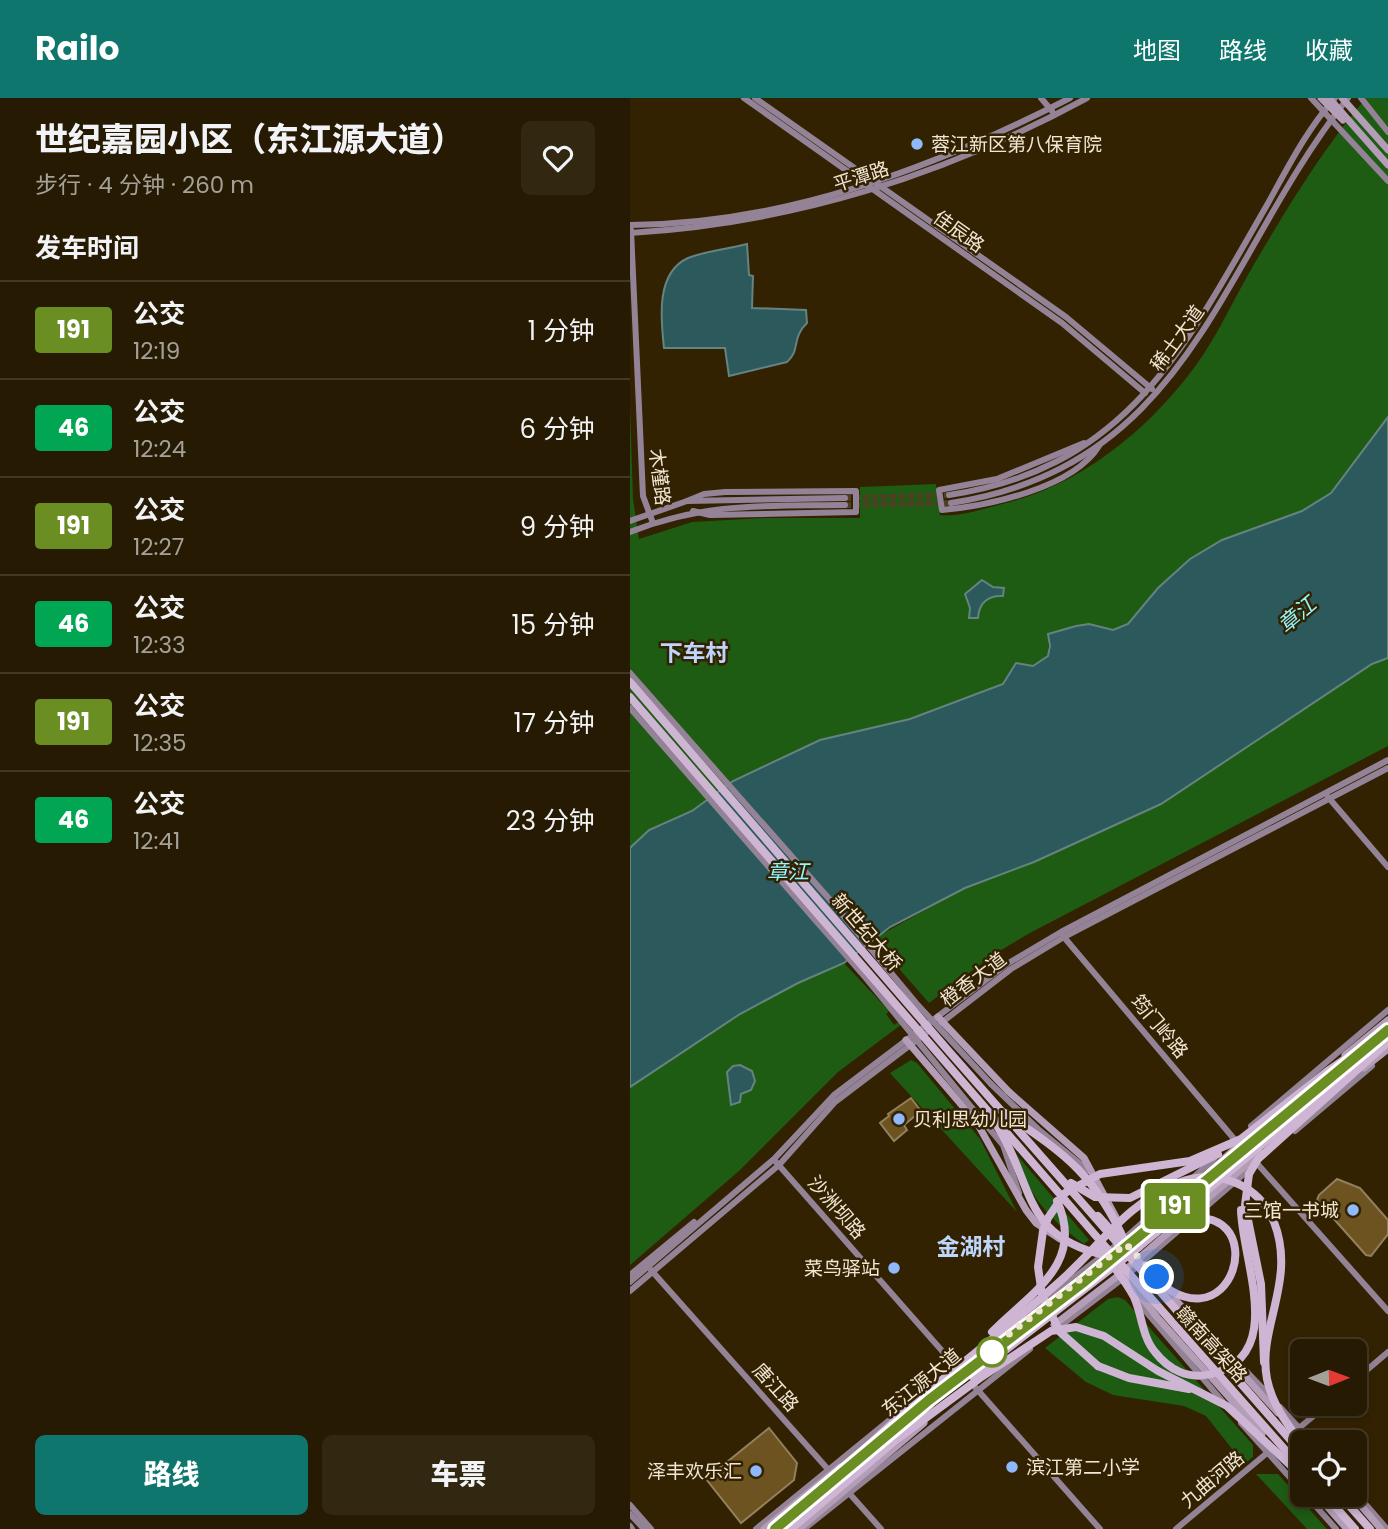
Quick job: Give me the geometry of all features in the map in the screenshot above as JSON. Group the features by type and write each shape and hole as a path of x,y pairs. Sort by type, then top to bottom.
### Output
{"highway":[{"name":"新世纪大桥","path":"630,682 998,1108"},
{"name":"新世纪大桥","path":"630,697 989,1113"},
{"path":"998,1108 1066,1179 1084,1194 1106,1199 1130,1198 1238,1140 1329,1070 1388,1030"},
{"path":"775,1529 929,1400 1085,1281 1388,1030"},
{"path":"1059,1193 1125,1281 1152,1349 1170,1367 1181,1373 1204,1376 1235,1363 1249,1347 1254,1332 1252,1280 1241,1227 1242,1197 1249,1174 1258,1159 1388,1042"},
{"path":"900,1437 933,1405 1041,1326 1388,1042"},
{"path":"998,1108 1084,1172 1105,1201 1125,1241"},
{"name":"赣南高架路","path":"998,1108 1290,1440"},
{"path":"989,1113 1001,1133 1034,1207 1042,1219 1070,1244"},
{"path":"957,1368 1053,1274 1066,1237 1055,1195 989,1113"},
{"name":"赣南高架路","path":"989,1113 1290,1455"},
{"path":"1204,1394 1115,1374 1086,1358 1069,1343 1053,1320 1042,1295 1038,1267 1040,1244 1048,1218 1065,1193 1086,1180 1111,1170 1190,1161 1238,1140"},
{"path":"1249,1174 1245,1205 1261,1284 1261,1349 1272,1398 1294,1430"},
{"path":"817,1493 957,1368 1059,1282 1134,1207 1192,1179 1225,1179 1239,1182 1254,1193 1273,1220 1280,1240 1281,1283 1266,1376"},
{"path":"1062,1181 1108,1226 1144,1267 1174,1294 1186,1298 1213,1294 1230,1279 1237,1256 1229,1232 1220,1223 1197,1217 1172,1223 1139,1247"},
{"path":"791,1529 900,1437 980,1378 1051,1331 1061,1328 1083,1328 1104,1336 1133,1356 1204,1394 1246,1420 1290,1465"},
{"path":"1335,1507 1355,1529"},
{"path":"1350,1507 1370,1529"}],"main road":[{"path":"1321,98 1386,162"},
{"path":"1329,98 1386,162"},
{"path":"1342,98 1388,150"},
{"path":"1348,98 1388,150"},
{"path":"940,1019 1009,1091 1084,1158 1118,1219"},
{"name":"东江源大道","path":"764,1529 957,1368 1107,1256 1388,1020"},
{"path":"908,1042 977,1123 1036,1223 1070,1244 1107,1256 1157,1317 1290,1464"},
{"name":"东江源大道","path":"802,1529 975,1387 1123,1276 1255,1161 1388,1051"},
{"path":"1125,1241 1291,1430"},
{"path":"1328,1507 1347,1529"},
{"path":"1364,1507 1381,1529"}],"street":[{"name":"佳辰路","path":"744,98 874,187"},
{"name":"佳辰路","path":"755,98 1062,323 1147,389 1156,393"},
{"path":"1041,98 1055,115"},
{"name":"平潭路","path":"631,225 702,219 785,206 874,187 1005,132 1070,98"},
{"name":"平潭路","path":"630,233 786,212 874,187 1009,139 1087,98"},
{"path":"1311,98 1388,181"},
{"name":"稀土大道","path":"949,495 979,490 1044,469 1116,423 1192,335 1323,111 1335,98"},
{"name":"稀土大道","path":"951,503 984,498 1052,475 1121,429 1156,393 1201,337 1330,120 1348,98"},
{"path":"1361,98 1388,132"},
{"name":"木槿路","path":"631,225 643,496 653,523"},
{"name":"佳辰路","path":"1147,389 1150,399"},
{"path":"1093,440 997,479 939,490 942,510 995,502 1023,494 1090,461 1101,443"},
{"path":"630,521 704,494 856,491 856,512 710,515 693,512"},
{"path":"630,532 693,512 750,506 845,502 687,501"},
{"path":"630,673 832,902 916,1003 991,1084 1038,1129 1079,1160 1102,1189 1118,1219 1125,1241 1388,1010"},
{"path":"630,708 874,987 1003,1145 1020,1195 1036,1223"},
{"name":"橙香大道","path":"630,1282 650,1269 776,1162 834,1095 1010,969 1062,935 1327,796 1388,760"},
{"name":"橙香大道","path":"1327,796 1388,768"},
{"path":"1327,796 1388,867"},
{"name":"筠门岭路","path":"1062,935 1238,1140"},
{"path":"1255,1161 1388,1311"},
{"name":"橙香大道","path":"630,1291 650,1269 730,1197 776,1162"},
{"name":"沙洲坝路","path":"776,1162 957,1368"},
{"path":"630,1275 683,1230 730,1197"},
{"path":"1141,1260 1302,1430"},
{"name":"唐江路","path":"650,1269 881,1529"},
{"path":"1123,1276 1290,1478"},
{"path":"1367,1370 1388,1352"},
{"path":"975,1387 1100,1529"},
{"path":"1299,1427 1313,1416"},
{"name":"九曲河路","path":"1176,1529 1267,1453"},
{"path":"756,1529 830,1472"},
{"path":"630,1504 651,1529"},
{"path":"1316,1507 1336,1529"},
{"path":"1366,1507 1387,1529"},
{"path":"630,1514 644,1529"}],"green space":[{"path":"1366,98 1388,98 1388,417 1331,493 1302,511 1222,540 1190,559 1158,588 1128,624 1113,630 1089,624 1049,633 1048,656 1034,666 1011,671 1003,684 910,719 820,740 733,781 692,811 649,830 630,848 630,407 633,499 639,539 692,522 764,518 860,518 860,487 936,484 940,515 971,512 1032,495 1062,482 1116,448 1141,427 1185,380 1210,344 1253,266 1306,180"},
{"path":"1388,658 1388,746 1028,934 993,955 929,1003 873,939 965,888 1034,862 1161,804 1372,664"},
{"path":"844,963 889,1011 886,1014 894,1025 900,1021 902,1024 838,1072 739,1171 630,1265 630,1087 740,1014 798,983"},
{"path":"911,1060 917,1063 980,1139 1017,1212 890,1073"},
{"path":"1012,1149 1089,1240 1084,1244 1039,1203"},
{"path":"1118,1297 1125,1300 1253,1445 1253,1457 1244,1464 1206,1416 1184,1406 1113,1395 1086,1382 1045,1348 1108,1299"},
{"path":"1256,1474 1278,1474 1290,1487 1290,1507 1307,1507 1327,1529 1307,1529"}],"water":[{"path":"747,244 749,275 753,276 752,308 806,310 807,323 802,328 794,353 787,362 729,376 725,348 664,348 662,298 670,274 688,258"},
{"name":"章江","path":"1388,417 1388,658 1372,664 1161,804 1034,862 965,888 890,927 844,963 798,983 740,1014 630,1087 630,848 649,830 692,811 733,781 820,740 910,719 1003,684 1016,663 1033,666 1048,656 1048,634 1089,624 1113,630 1128,624 1158,588 1190,559 1222,540 1302,511 1331,493"},
{"path":"982,580 993,587 1004,588 1003,596 989,599 982,604 978,618 969,618 970,608 965,594"},
{"path":"740,1065 752,1071 755,1081 751,1090 741,1094 740,1102 731,1105 727,1072 733,1066"}],"building":[{"name":"贝利思幼儿园","path":"911,1098 921,1111 904,1125 907,1130 894,1141 880,1123"},
{"name":"三馆一书城","path":"1337,1179 1360,1188 1388,1220 1388,1234 1371,1256 1366,1255 1317,1200"},
{"name":"泽丰欢乐汇","path":"769,1428 797,1463 794,1480 741,1523 706,1479"}],"tunnel":[{"path":"845,498 949,495"},
{"path":"845,505 951,503"}],"bus line":[{"name":"191","path":"775,1529 929,1400 1085,1281 1388,1030"}],"place":[{"name":"蓉江新区第八保育院","path":"917,144"},
{"name":"贝利思幼儿园","path":"899,1119"},
{"name":"三馆一书城","path":"1353,1210"},
{"name":"菜鸟驿站","path":"894,1268"},
{"name":"滨江第二小学","path":"1012,1467"},
{"name":"泽丰欢乐汇","path":"756,1471"}],"district":[{"name":"下车村","path":"694,653"},
{"name":"金湖村","path":"971,1247"}],"route":[{"path":"992,1352 999,1342 1126,1244 1157,1277"}]}
